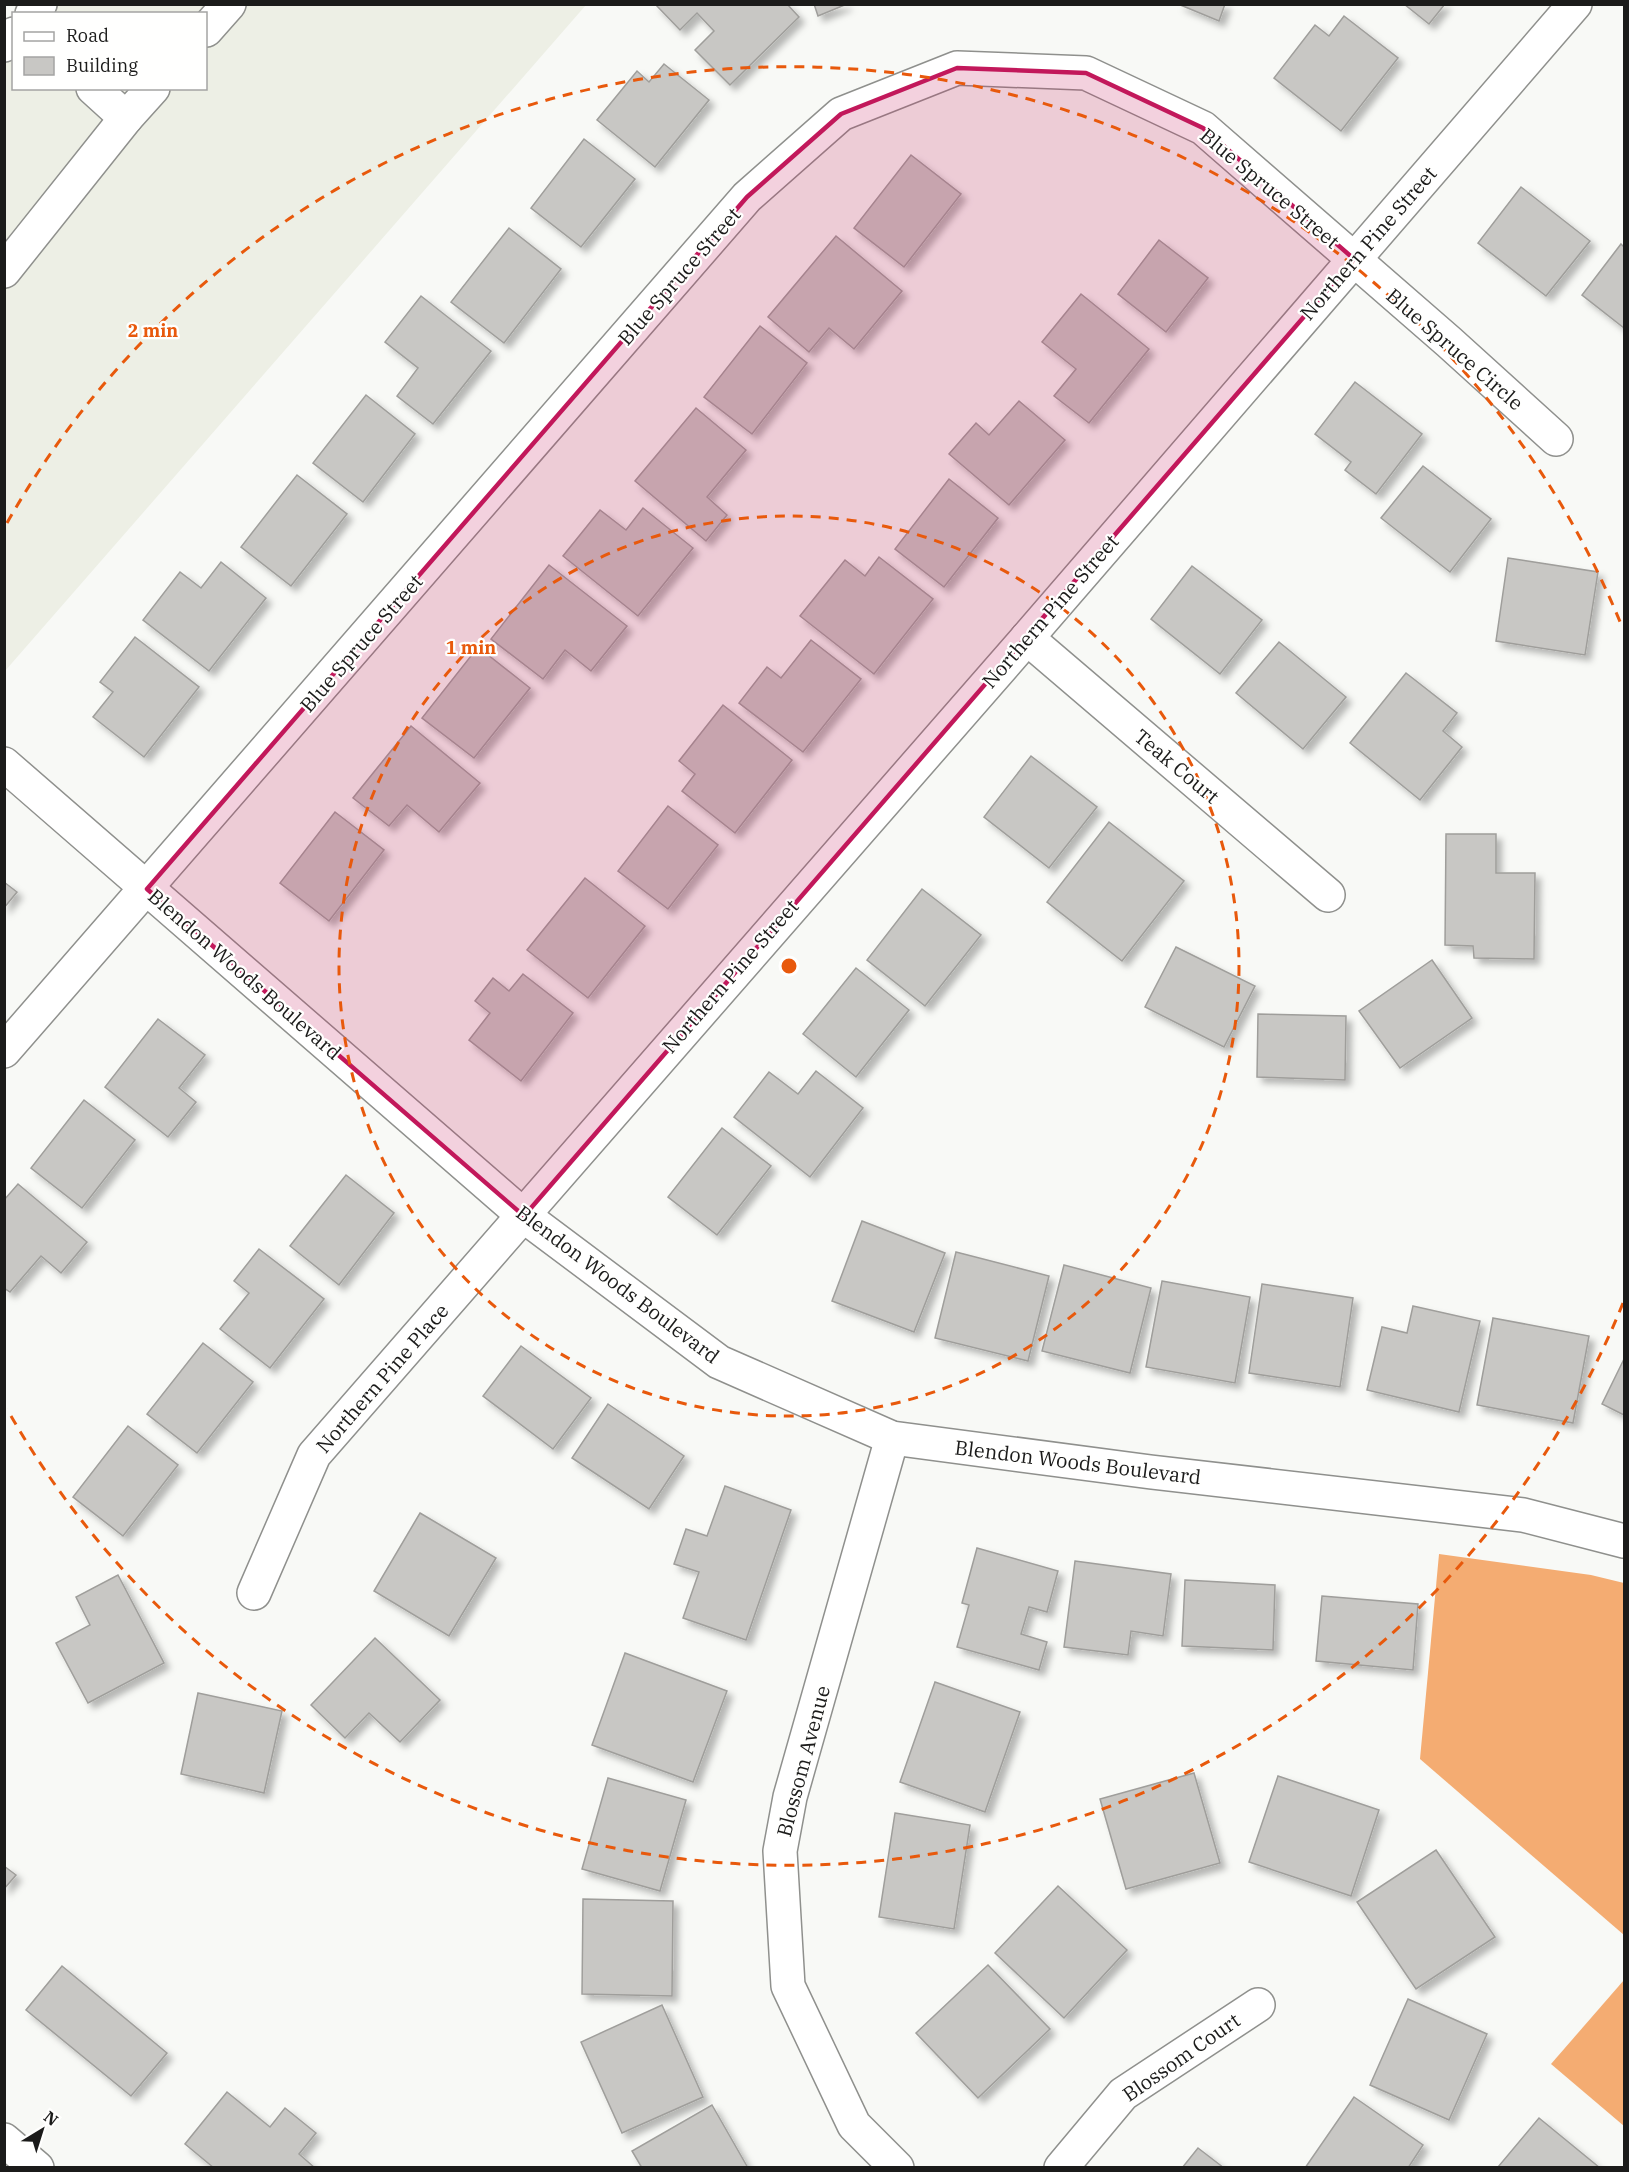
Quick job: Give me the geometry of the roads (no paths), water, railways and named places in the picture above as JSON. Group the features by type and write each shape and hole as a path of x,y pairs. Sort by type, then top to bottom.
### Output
{"street":[{"path":"207,29 229,4"},
{"name":"Northern Pine Street","path":"524,1215 1575,4"},
{"name":"Blue Spruce Street","path":"4,1051 747,197 841,114 957,68 1086,73 1203,128 1353,259"},
{"path":"95,90 126,118"},
{"path":"4,271 126,118 151,90"},
{"name":"Blue Spruce Circle","path":"1353,259 1556,440"},
{"name":"Teak Court","path":"1027,638 1328,895"},
{"name":"Blendon Woods Boulevard","path":"4,764 524,1215 719,1362 892,1438 1151,1472 1523,1515 1624,1541"},
{"name":"Northern Pine Place","path":"254,1593 314,1455 524,1215"},
{"name":"Blossom Avenue","path":"892,1438 790,1797 780,1851 788,1986 854,2126 897,2168"},
{"name":"Blossom Court","path":"1061,2168 1123,2094 1258,2005"},
{"path":"4,2140 37,2168"}]}
